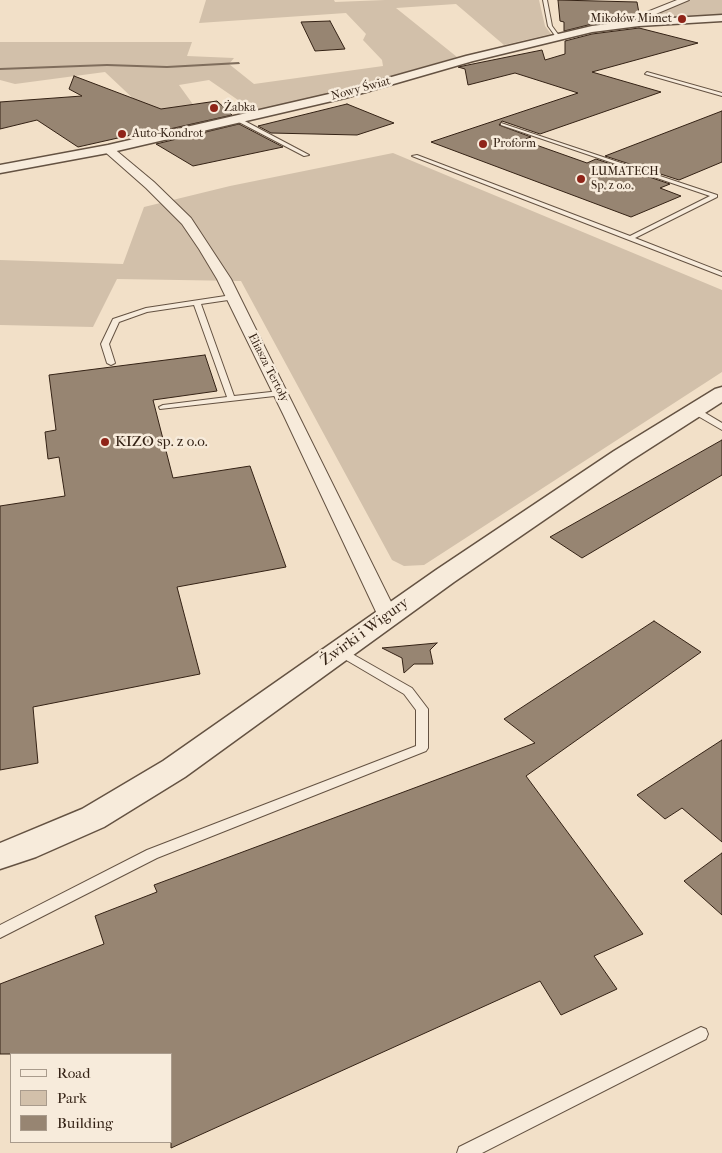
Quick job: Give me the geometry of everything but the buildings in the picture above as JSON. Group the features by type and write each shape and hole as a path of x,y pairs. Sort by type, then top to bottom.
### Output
{"street":[{"path":"639,23 640,18 648,14 685,0"},
{"name":"Nowy Świat","path":"0,169 108,149 349,93 464,60 604,26 722,18"},
{"name":"Eliasza Tertoły","path":"108,149 150,184 187,221 206,249 280,392 388,616"},
{"name":"Żwirki i Wigury","path":"0,856 25,848 93,818 174,769 388,616 614,461 722,393"}],"lane":[{"path":"545,0 550,26 558,36"},
{"path":"647,73 722,94"},
{"path":"237,119 306,155"},
{"path":"503,124 715,196 630,238"},
{"path":"415,156 722,274"},
{"path":"111,363 105,344 116,321 146,310 232,297"},
{"path":"197,302 231,398"},
{"path":"162,407 280,392"},
{"path":"694,410 722,426"},
{"path":"0,932 152,854 422,748 422,709 408,691 339,651"},
{"path":"465,1153 701,1034"}],"green space":[{"path":"206,0 334,0 335,2 385,0 539,0 545,26 551,34 504,45 456,4 396,8 457,57 343,90 254,111 209,80 179,85 205,121 164,132 156,120 105,72 15,84 0,80 0,42 192,42 187,56 234,58 229,64 254,84 383,66 382,60 363,40 366,34 346,13 199,23"},
{"path":"689,0 722,0 722,16 646,19 646,17"},
{"path":"393,153 722,290 722,372 424,565 404,566 392,560 241,281 117,279 93,327 0,325 0,260 123,264 144,207 230,186"}],"waterway":[{"path":"0,69 107,65 167,67 239,63"}],"place":[{"name":"Mikołów Mimet","path":"682,19"},
{"name":"Żabka","path":"214,108"},
{"name":"Auto-Kondrot","path":"122,134"},
{"name":"Proform","path":"483,144"},
{"name":"LUMATECH Sp. z o.o.","path":"581,179"},
{"name":"KIZO sp. z o.o.","path":"105,442"}]}
